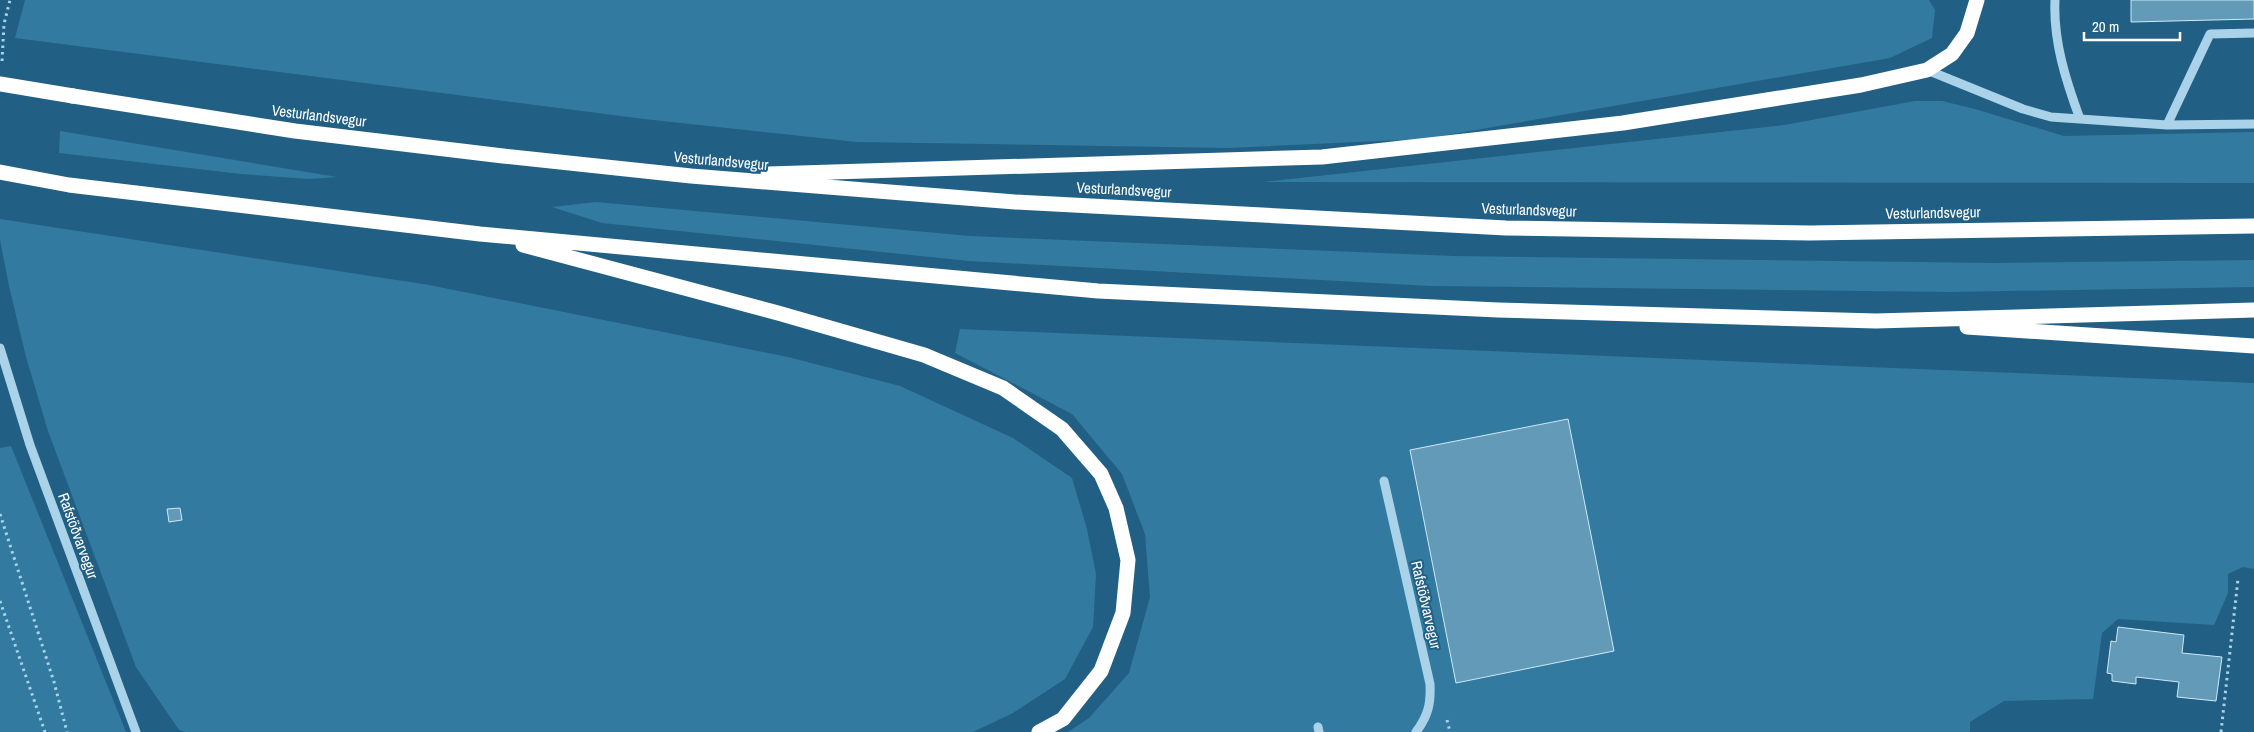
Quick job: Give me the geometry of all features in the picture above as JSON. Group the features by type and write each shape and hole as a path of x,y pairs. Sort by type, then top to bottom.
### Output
{"highway":[{"path":"692,176 1322,156 1623,123 1861,85 1927,70 1952,54 1967,33 1977,0"},
{"name":"Vesturlandsvegur","path":"1,77 73,96 295,131 692,176 1025,202 1506,228 1810,232 2254,226"},
{"path":"0,172 69,184 480,234 1098,291 1488,310 1876,321 2254,346"},
{"path":"480,234 778,313 924,355 1003,388 1062,429 1101,474 1116,508 1128,560 1123,613 1100,671 1063,719 1039,732"},
{"path":"1876,321 2254,310"}],"street":[{"path":"2055,0 2058,45 2068,85 2080,119"},
{"path":"2167,125 2210,34 2254,33"},
{"path":"1927,70 2023,109 2051,117 2167,125 2254,124"},
{"name":"Rafstöðvarvegur","path":"0,348 30,446 136,732"},
{"name":"Rafstöðvarvegur","path":"1384,481 1430,684 1431,701 1426,719 1416,732"}],"path":[{"path":"1,77 4,24 10,0"},
{"path":"0,514 54,682 67,732"},
{"path":"2220,732 2238,579"},
{"path":"0,601 45,732"}],"shaded area":[{"path":"25,0 1929,0 1935,10 1932,38 1890,58 1424,139 1227,148 857,142 644,119 15,38"},
{"path":"1915,101 1942,101 2064,136 2254,132 2254,183 1264,182 1784,125"},
{"path":"60,131 337,177 309,179 241,174 59,153"},
{"path":"596,202 970,236 1454,256 1994,263 2254,260 2254,287 1950,292 1430,286 969,261 602,223 552,207"},
{"path":"0,219 429,285 788,357 900,386 1013,438 1072,478 1087,529 1096,574 1093,627 1065,679 1013,713 973,732 185,732 179,730 136,667 48,431 26,357 9,286 0,240"},
{"path":"960,329 2254,383 2254,569 2243,567 2228,574 2228,593 2214,625 2118,619 2102,633 2093,699 2004,701 1970,722 1970,732 1068,732 1089,718 1129,673 1150,597 1145,534 1122,474 1072,414 955,353"},
{"path":"11,446 126,732 0,732 0,448"}],"building":[{"path":"2131,0 2254,0 2254,19 2131,22"},
{"path":"1568,419 1614,651 1456,683 1410,450"},
{"path":"180,508 182,520 169,522 167,509"},
{"path":"2118,627 2184,635 2182,653 2222,657 2216,701 2177,697 2179,682 2136,677 2136,684 2112,681 2112,674 2107,673 2111,641 2116,642"}]}
